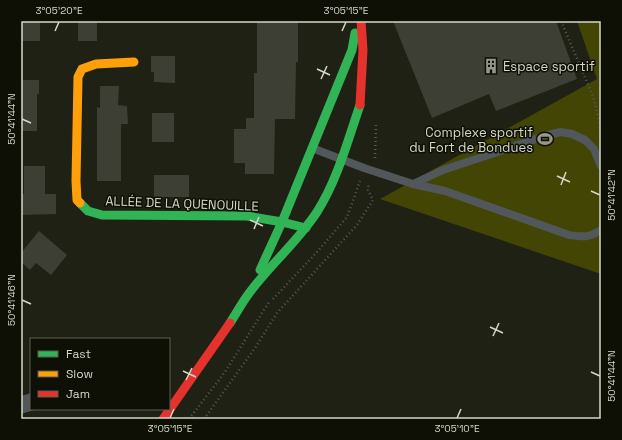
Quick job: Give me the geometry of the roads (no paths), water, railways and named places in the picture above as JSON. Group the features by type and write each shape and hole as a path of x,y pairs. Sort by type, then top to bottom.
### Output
{"street":[{"path":"250,292 282,222 352,50 357,21"},
{"path":"174,394 250,292 306,228 321,206 341,160 361,102 363,50 361,21"},
{"name":"ALLÉE DE LA QUENOUILLE","path":"134,62 96,64 82,69 78,78 77,200 88,211 102,215 247,216 306,228"}],"lane":[{"path":"413,184 443,170 561,132 572,134 585,140 594,149 601,166"},
{"path":"312,148 341,160 413,184 445,192 569,235 582,237 593,236 601,230"}],"place":[{"name":"Espace sportif","path":"491,66"},
{"name":"Complexe sportif du Fort de Bondues","path":"545,139"}]}
